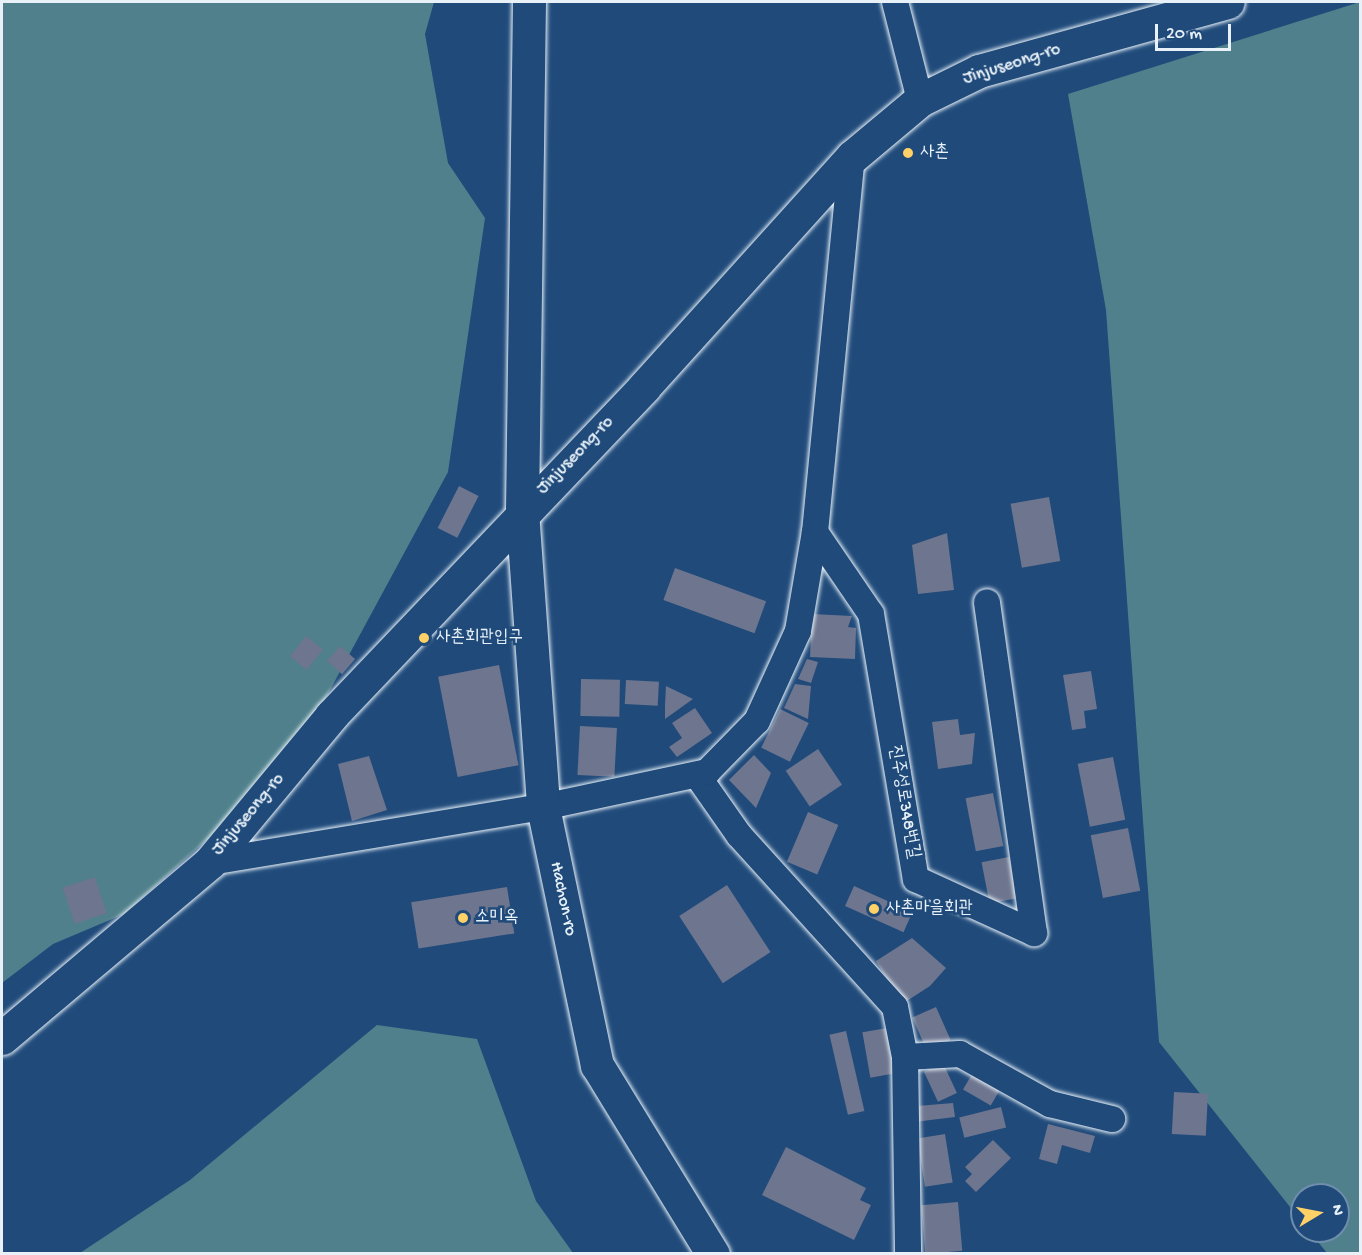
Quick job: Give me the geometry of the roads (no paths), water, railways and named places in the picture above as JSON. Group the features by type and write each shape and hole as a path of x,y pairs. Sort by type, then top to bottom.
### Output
{"main road":[{"name":"Hachon-ro","path":"529,2 522,511 543,807 597,1065 713,1254"},
{"name":"Jinjuseong-ro","path":"2,1038 210,862 331,717 522,511 644,387 852,157 920,100 979,71 1228,2"}],"street":[{"path":"895,2 920,100"},
{"path":"210,862 543,807 697,775 708,772 757,721 798,631 815,532 852,157"},
{"name":"진주성로348번길","path":"815,532 871,614 916,879 1034,933 987,602"},
{"path":"697,775 739,835 895,1007 905,1057 908,1254"},
{"path":"905,1057 960,1054 1050,1104 1112,1119"}],"place":[{"name":"사촌","path":"908,153"},
{"name":"사촌회관입구","path":"424,638"},
{"name":"사촌마을회관","path":"874,909"},
{"name":"소미옥","path":"463,918"}]}
